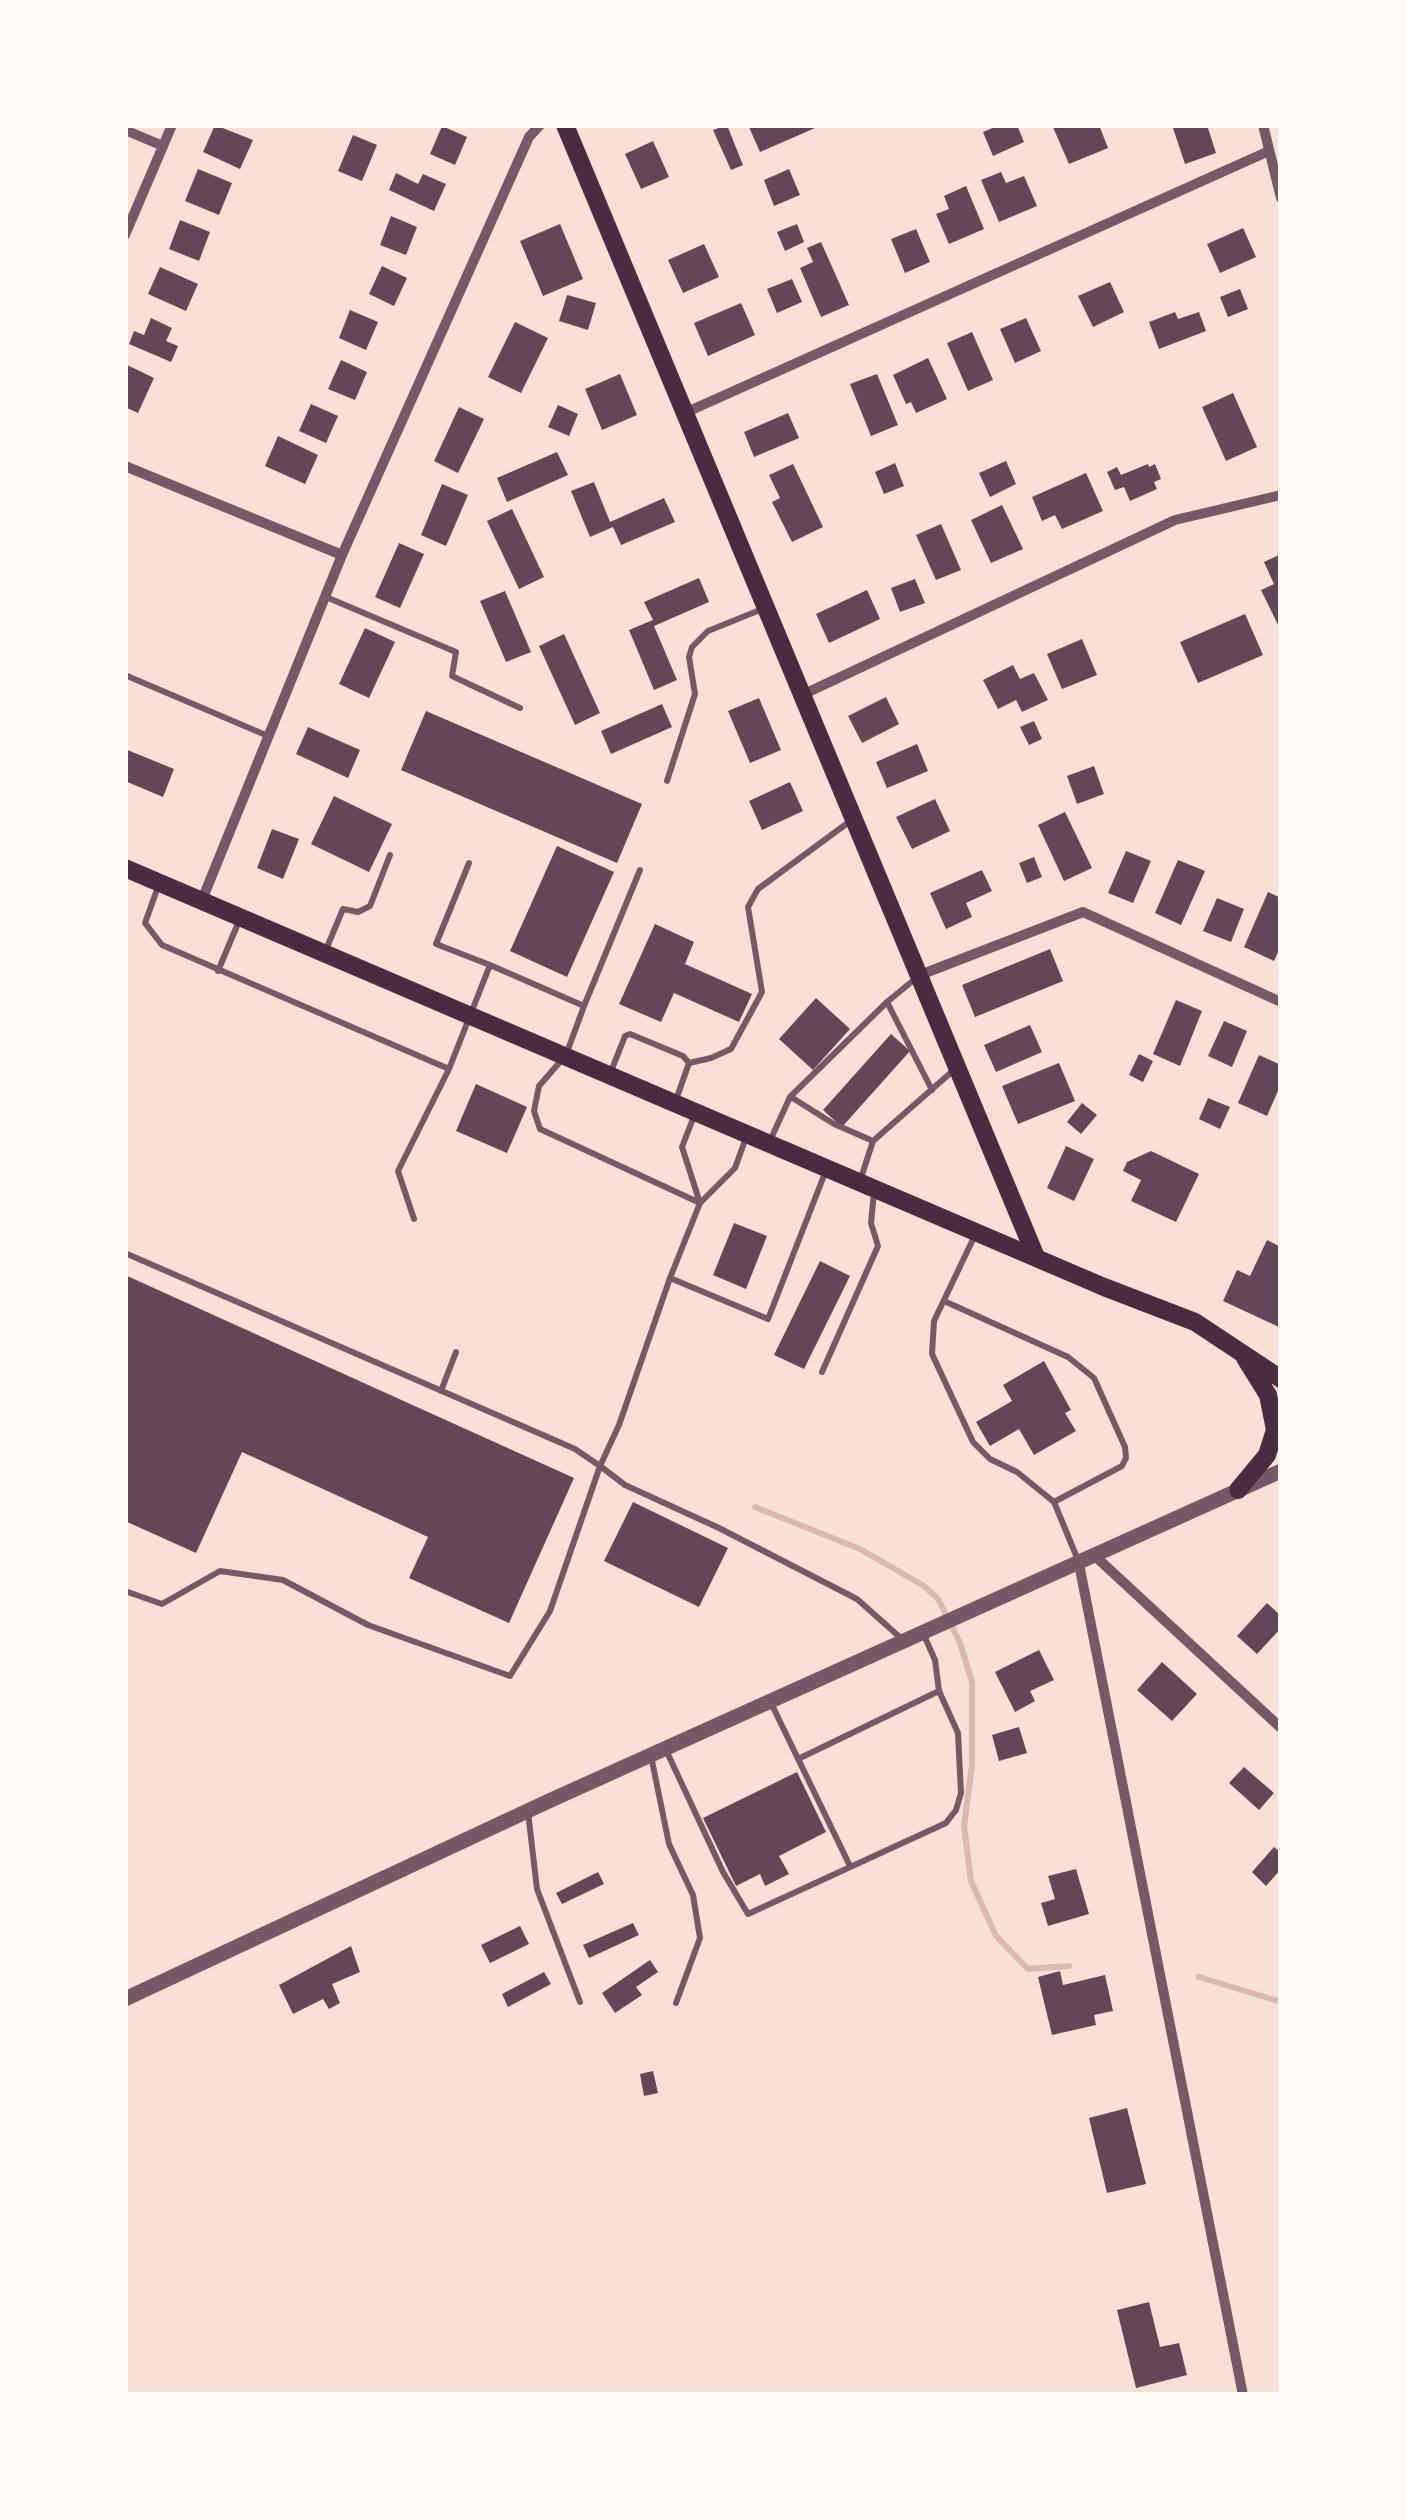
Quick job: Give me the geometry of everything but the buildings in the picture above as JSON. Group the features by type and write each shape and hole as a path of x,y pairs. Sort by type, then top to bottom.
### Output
{"main road":[{"path":"571,127 1036,1258"},
{"path":"125,868 1036,1258 1196,1322 1281,1379"},
{"path":"1238,1490 1267,1455 1275,1430 1268,1395 1239,1349"}],"street":[{"path":"125,235 172,125"},
{"path":"202,900 342,556 528,137 540,125"},
{"path":"1263,125 1281,198"},
{"path":"125,130 163,146"},
{"path":"687,412 1269,152"},
{"path":"125,466 342,556"},
{"path":"802,694 1174,520 1281,495"},
{"path":"920,975 1083,912 1281,1002"},
{"path":"125,1999 528,1811 1281,1472"},
{"path":"1096,1557 1281,1728"},
{"path":"1080,1564 1243,2395"}],"lane":[{"path":"325,596 456,652 452,676 520,708"},
{"path":"667,781 695,694 692,647 708,630 766,608"},
{"path":"125,675 268,736"},
{"path":"689,1063 731,1048 762,992 748,908 758,889 854,819"},
{"path":"325,953 342,909 358,912 370,906 390,856"},
{"path":"470,863 436,944 584,1006"},
{"path":"640,870 566,1055 539,1086 534,1111 540,1129 700,1202"},
{"path":"159,882 145,923 162,945 449,1069"},
{"path":"218,971 240,917"},
{"path":"414,1219 398,1171 449,1069 490,966"},
{"path":"769,1143 790,1096 920,975"},
{"path":"887,1002 932,1090"},
{"path":"610,1074 625,1036 630,1034 683,1056 689,1063"},
{"path":"676,1101 689,1063"},
{"path":"822,1372 878,1246 867,1184 873,1141 956,1068"},
{"path":"790,1096 834,1124 873,1141"},
{"path":"696,1110 682,1147 700,1202"},
{"path":"125,1591 162,1604 220,1571 283,1580 368,1625 510,1676 550,1611 700,1202 734,1168 748,1134"},
{"path":"670,1278 768,1319 827,1167"},
{"path":"977,1232 934,1322 932,1354 974,1442 990,1459 1017,1472 1054,1502 1080,1564"},
{"path":"125,1253 576,1449 626,1485 858,1599 904,1641"},
{"path":"944,1301 1068,1357 1094,1378 1125,1447 1126,1458 1122,1466 1054,1502"},
{"path":"442,1392 456,1352"},
{"path":"658,1752 748,1914 946,1823 956,1810 961,1792 958,1733 940,1691 929,1630"},
{"path":"798,1759 940,1691"},
{"path":"771,1702 850,1866"},
{"path":"658,1752 669,1844 693,1895 700,1938 676,2003"},
{"path":"528,1811 537,1890 580,2002"}],"waterway":[{"path":"755,1507 860,1549 924,1586 938,1599 960,1643 972,1682 972,1765 964,1826 971,1881 996,1936 1028,1969 1069,1966"},
{"path":"1199,1977 1281,2002"}]}
